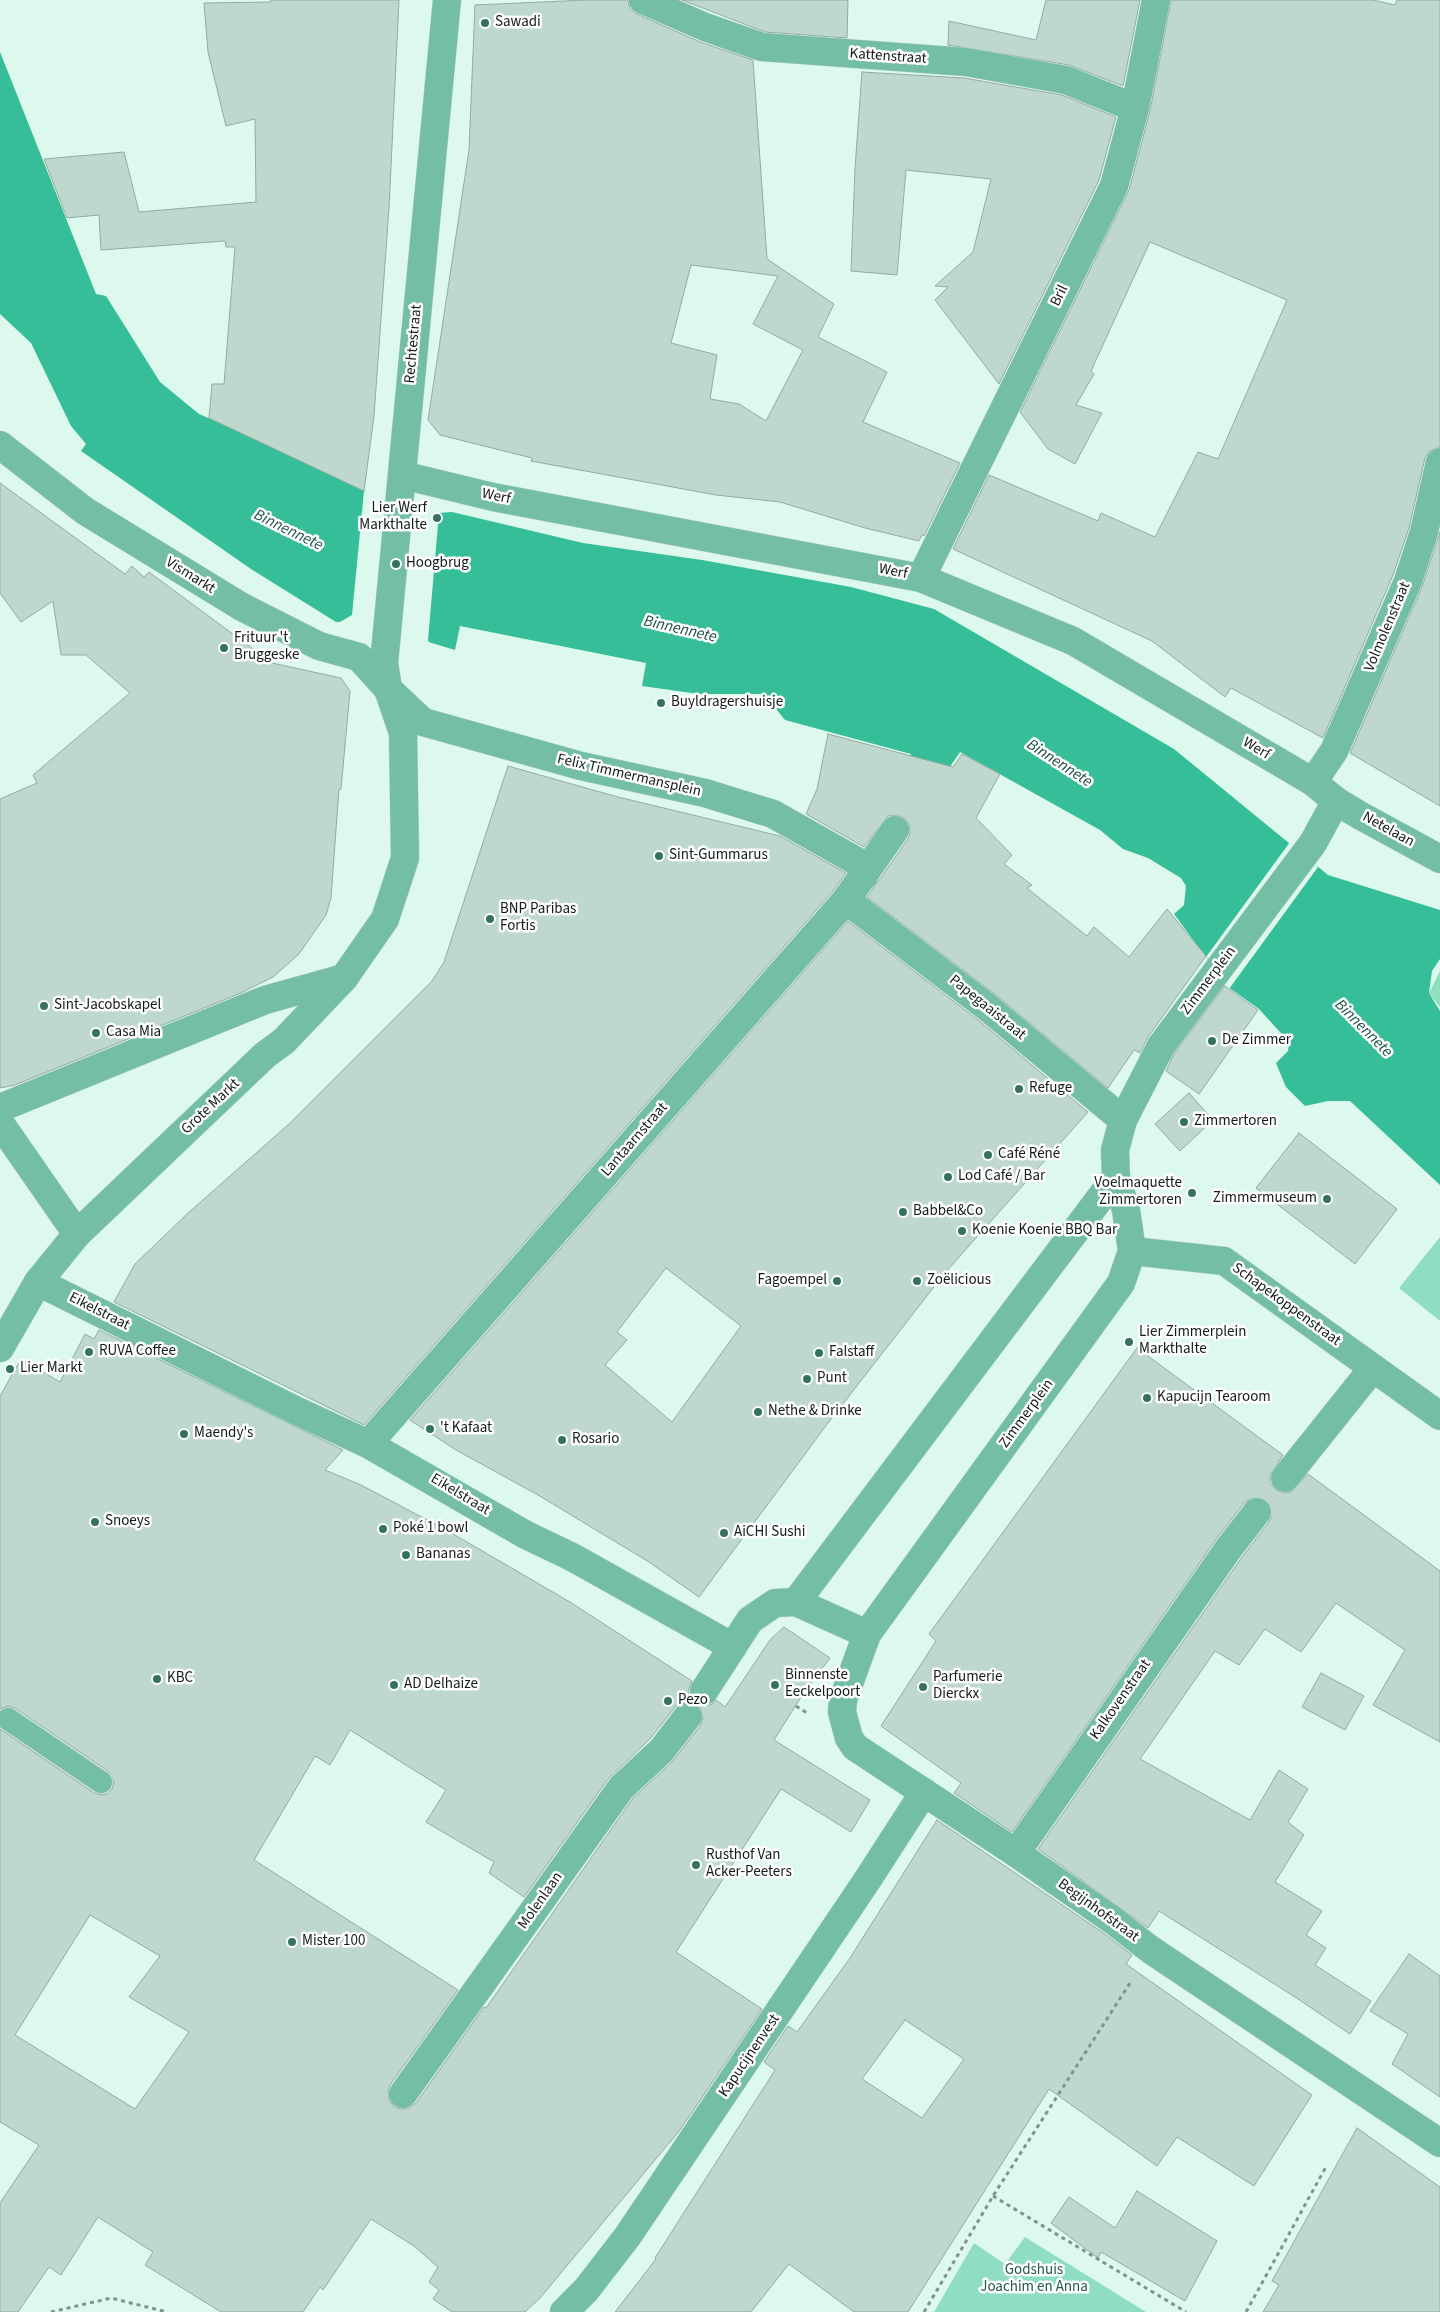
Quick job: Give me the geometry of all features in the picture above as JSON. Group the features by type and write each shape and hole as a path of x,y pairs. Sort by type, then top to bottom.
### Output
{"street":[{"name":"Rechtestraat","path":"388,689 384,663 386,635 447,0"},
{"name":"Kattenstraat","path":"643,0 704,27 762,47 966,62 1066,80 1135,108"},
{"name":"Bril","path":"921,578 1114,186 1135,108 1156,0"},
{"name":"Vismarkt","path":"0,445 84,510 242,607 319,646 359,657 388,689"},
{"name":"Volmolenstraat","path":"1313,782 1334,751 1408,581 1424,532 1440,462"},
{"name":"Werf","path":"400,488 493,496 921,578 1073,642 1313,782 1336,801"},
{"name":"Felix Timmermansplein","path":"388,689 423,722 581,766 705,793 773,814 858,862 864,876"},
{"name":"Grote Markt","path":"0,1348 38,1282 77,1234 266,1055 284,1041 344,978 385,919 405,858 403,733 388,689"},
{"name":"Zimmerplein","path":"867,1634 1121,1283 1132,1250 1126,1210 1116,1176 1115,1150 1124,1120 1161,1046 1304,854 1336,801"},
{"name":"Netelaan","path":"1336,801 1440,859"},
{"name":"Lantaarnstraat","path":"368,1444 846,900 895,830"},
{"name":"Papegaaistraat","path":"846,900 987,1007 1124,1120"},
{"path":"0,1108 266,1000 344,978"},
{"path":"0,1123 77,1234"},
{"path":"796,1602 1116,1176"},
{"name":"Schapekoppenstraat","path":"1132,1250 1224,1261 1440,1416"},
{"name":"Eikelstraat","path":"38,1282 368,1444 447,1487 526,1535 572,1557 733,1647"},
{"path":"1285,1478 1373,1368"},
{"name":"Kalkovenstraat","path":"1016,1853 1228,1548 1257,1512"},
{"path":"704,1690 750,1620 775,1603 796,1602 867,1634"},
{"name":"Begijnhofstraat","path":"867,1634 843,1700 844,1727 855,1747 1016,1853 1111,1919 1151,1950 1438,2136"},
{"name":"Molenlaan","path":"403,2094 621,1788 661,1750 688,1716"},
{"name":"Kapucijnenvest","path":"564,2312 586,2290 627,2237 868,1879 924,1792"}],"lane":[{"path":"8,1719 100,1782"}],"path":[{"path":"924,2312 993,2196 1151,1950"},
{"path":"1246,2312 1327,2165"},
{"path":"993,2196 1186,2312"},
{"path":"51,2312 111,2298 167,2312"}],"green space":[{"path":"1440,971 1440,1007 1429,993"},
{"path":"1440,1237 1440,1321 1399,1288"},
{"name":"Godshuis Joachim en Anna","path":"1025,2237 1146,2312 934,2312 974,2243 1005,2264"}],"water":[{"name":"Binnennete","path":"0,52 96,294 106,296 160,382 199,414 250,436 364,491 439,513 452,512 583,543 702,560 851,587 934,609 1174,749 1328,875 1440,910 1440,959 1432,971 1429,993 1440,1011 1440,1185 1350,1101 1328,1101 1305,1106 1286,1087 1276,1063 1288,1051 1289,1042 1259,1009 1228,987 1174,914 1184,905 1186,886 1181,878 1148,858 1123,849 1100,830 960,752 916,817 890,810 911,754 785,720 764,694 699,694 642,686 646,663 460,626 455,650 359,621 336,622 251,569 81,451 86,444 71,426 31,343 0,314"}],"pier":[{"name":"Hoogbrug","path":"364,491 443,510 439,513 428,640 430,645 359,623 340,622 352,615"},
{"path":"1290,842 1318,867 1229,989 1206,957"}],"building":[{"path":"271,0 399,0 389,208 374,416 364,491 209,418 212,384 224,384 235,247 226,247 225,241 101,250 99,215 67,218 44,159 124,152 139,212 256,202 255,119 226,126 208,52 204,3 271,2"},
{"path":"628,0 630,9 637,14 700,42 753,60 767,259 834,304 818,337 887,372 863,422 960,463 924,536 922,535 919,541 865,528 780,502 716,495 531,461 532,458 440,435 428,420 469,150 475,5","holes":["691,265 778,276 753,324 803,350 766,421 739,404 710,399 717,355 671,343"]},
{"path":"682,0 848,0 847,38 765,32"},
{"path":"1046,0 1140,0 1123,86 1069,65 948,45 949,21 1036,40"},
{"path":"1171,0 1373,0 1395,5 1397,0 1440,0 1440,447 1429,451 1425,458 1409,528 1393,575 1323,738 1231,688 1225,697 1152,641 953,549 989,475 1098,521 1101,513 1155,537 1198,452 1218,459 1287,300 1150,242 1091,371 1094,374 1076,405 1102,413 1075,464 1048,449 1020,412 1129,190 1150,111"},
{"path":"862,72 964,78 1062,95 1116,117 1099,180 999,384 935,300 948,287 935,286 973,252 991,179 906,170 897,275 851,271 855,168"},
{"path":"0,483 125,574 132,566 144,577 149,572 272,663 341,678 350,691 341,789 339,789 331,898 326,915 299,954 273,977 241,993 15,1085 0,1088 0,799 37,783 33,775 130,693 86,655 61,655 53,601 21,622 0,593"},
{"path":"1440,532 1440,806 1350,753 1422,587"},
{"path":"828,734 953,767 962,754 1000,774 976,818 1012,855 1004,864 1032,885 1027,888 1087,936 1094,927 1129,957 1167,909 1206,956 1148,1037 1140,1053 1134,1050 1108,1088 996,995 867,897 908,839 910,832 909,824 904,818 897,815 888,816 864,847 806,814 817,789"},
{"path":"508,766 618,797 780,836 846,873 834,890 364,1425 114,1302 135,1264 187,1214 289,1124 432,981 444,962"},
{"path":"848,921 977,1019 1088,1112 944,1274 828,1423 699,1597 649,1562 538,1495 456,1450 410,1420","holes":["666,1268 741,1326 672,1422 605,1365 627,1340 617,1332"]},
{"name":"De Zimmer","path":"1225,986 1258,1010 1199,1094 1166,1071 1174,1054"},
{"name":"Zimmertoren","path":"1189,1093 1213,1120 1180,1151 1155,1124"},
{"name":"Zimmermuseum","path":"1299,1133 1397,1209 1355,1264 1256,1188"},
{"path":"99,1330 343,1450 325,1470 361,1485 448,1531 570,1602 692,1681 688,1691 693,1702 683,1701 676,1706 649,1740 608,1779 524,1897 489,1873 494,1862 426,1822 446,1790 350,1730 330,1765 315,1756 254,1860 458,1990 390,2085 388,2092 389,2100 394,2107 401,2109 409,2108 416,2103 484,2007 486,2008 633,1798 672,1762 700,1726 703,1718 699,1705 711,1705 716,1700 725,1707 770,1640 784,1627 830,1658 801,1697 774,1740 870,1800 851,1832 781,1789 676,1952 762,2009 680,2130 540,2298 525,2312 452,2312 433,2299 439,2290 429,2282 438,2267 414,2246 371,2219 323,2290 320,2287 303,2312 221,2312 145,2265 153,2252 98,2217 61,2275 49,2267 18,2312 0,2312 0,2203 39,2145 0,2122 0,1729 94,1793 107,1794 112,1789 114,1782 108,1771 15,1708 8,1706 0,1709 0,1396 21,1359 60,1382 85,1334 94,1339","holes":["90,1915 160,1956 129,1997 189,2032 135,2109 15,2035"]},
{"path":"1137,1348 1283,1455 1270,1475 1270,1483 1276,1490 1283,1493 1291,1492 1308,1474 1440,1571 1440,1742 1373,1705 1405,1650 1336,1603 1301,1652 1265,1629 1239,1665 1215,1651 1140,1759 1250,1820 1279,1770 1308,1789 1288,1822 1304,1835 1275,1882 1322,1911 1306,1935 1326,1948 1315,1965 1371,2001 1350,2034 1159,1911 1148,1928 1038,1849 1242,1557 1269,1522 1272,1515 1272,1507 1266,1499 1252,1497 1245,1502 1217,1538 1012,1832 954,1793 961,1783 881,1726 936,1641 929,1634"},
{"path":"1321,1673 1364,1696 1345,1730 1302,1707"},
{"path":"937,1820 1102,1932 1132,1955 1126,1964 1312,2095 1254,2186 1177,2137 1157,2166 1049,2089 908,2312 854,2312 789,2264 751,2312 615,2312 656,2259 775,2070 764,2062 788,2026 797,2032 850,1958","holes":["905,2020 964,2059 922,2118 862,2079"]},
{"path":"1409,1954 1440,1976 1440,2097 1392,2064 1408,2034 1370,2011"},
{"path":"1357,2128 1440,2187 1440,2312 1263,2312 1279,2285 1272,2281"},
{"path":"1137,2191 1217,2241 1185,2301 1101,2252 1098,2258 1051,2223 1069,2197 1115,2228"}],"tunnel":[{"path":"1257,1512 1285,1478"}],"place":[{"name":"Sawadi","path":"485,23"},
{"name":"Lier Werf Markthalte","path":"437,518"},
{"name":"Hoogbrug","path":"396,564"},
{"name":"Frituur 't Bruggeske","path":"224,648"},
{"name":"Buyldragershuisje","path":"661,703"},
{"name":"Sint-Gummarus","path":"659,856"},
{"name":"BNP Paribas Fortis","path":"490,919"},
{"name":"Sint-Jacobskapel","path":"44,1006"},
{"name":"Casa Mia","path":"96,1033"},
{"name":"De Zimmer","path":"1212,1041"},
{"name":"Refuge","path":"1019,1089"},
{"name":"Zimmertoren","path":"1184,1122"},
{"name":"Café Réné","path":"988,1155"},
{"name":"Lod Café / Bar","path":"948,1177"},
{"name":"Voelmaquette Zimmertoren","path":"1192,1193"},
{"name":"Zimmermuseum","path":"1327,1199"},
{"name":"Babbel&Co","path":"903,1212"},
{"name":"Koenie Koenie BBQ Bar","path":"962,1231"},
{"name":"Fagoempel","path":"837,1281"},
{"name":"Zoëlicious","path":"917,1281"},
{"name":"Lier Zimmerplein Markthalte","path":"1129,1342"},
{"name":"RUVA Coffee","path":"89,1352"},
{"name":"Falstaff","path":"819,1353"},
{"name":"Lier Markt","path":"10,1369"},
{"name":"Punt","path":"807,1379"},
{"name":"Kapucijn Tearoom","path":"1147,1398"},
{"name":"Nethe & Drinke","path":"758,1412"},
{"name":"'t Kafaat","path":"430,1429"},
{"name":"Maendy's","path":"184,1434"},
{"name":"Rosario","path":"562,1440"},
{"name":"Snoeys","path":"95,1522"},
{"name":"Poké 1 bowl","path":"383,1529"},
{"name":"AiCHI Sushi","path":"724,1533"},
{"name":"Bananas","path":"406,1555"},
{"name":"KBC","path":"157,1679"},
{"name":"AD Delhaize","path":"394,1685"},
{"name":"Binnenste Eeckelpoort","path":"775,1685"},
{"name":"Parfumerie Dierckx","path":"923,1687"},
{"name":"Pezo","path":"668,1701"},
{"name":"Rusthof Van Acker-Peeters","path":"696,1865"},
{"name":"Mister 100","path":"292,1942"}]}
